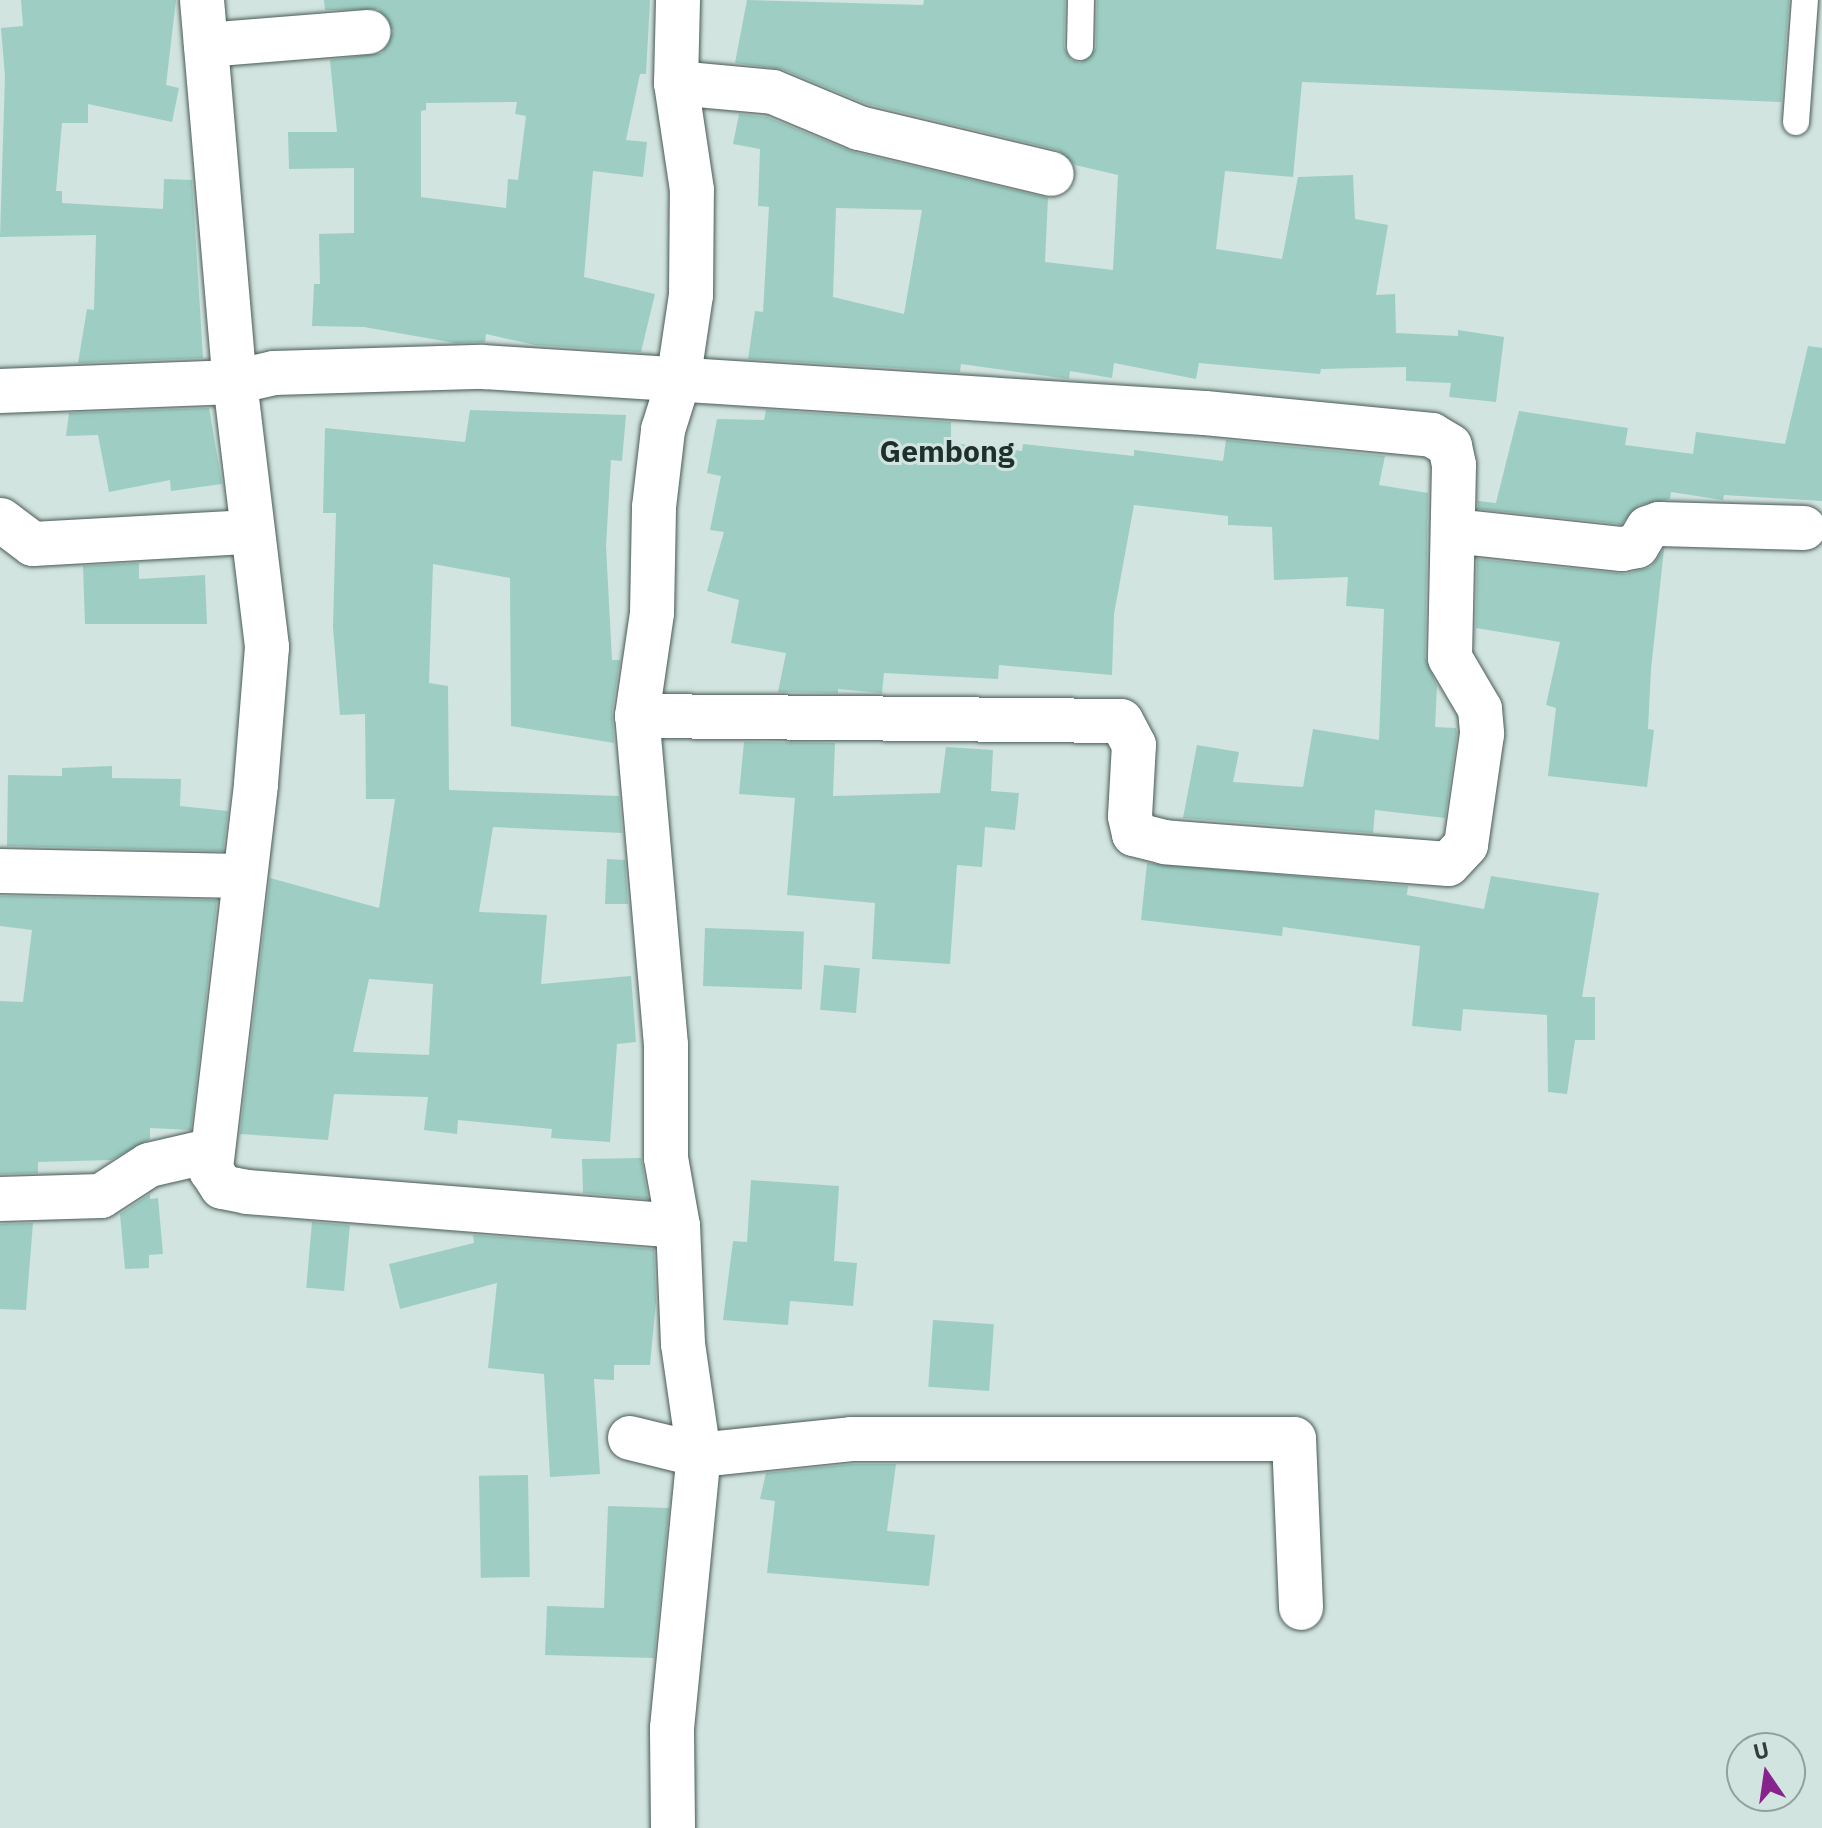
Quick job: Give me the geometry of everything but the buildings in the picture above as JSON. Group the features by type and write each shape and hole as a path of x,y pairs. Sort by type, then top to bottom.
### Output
{"street":[{"path":"202,0 250,532 267,647 244,876 209,1151 211,1170 222,1187 247,1192 678,1226"},
{"path":"673,1828 672,1728 699,1455 683,1344 678,1226 666,1158 666,1045 637,716 652,613 654,507 663,430 678,382 692,241 687,137 676,83 678,0"},
{"path":"206,45 368,32"},
{"path":"676,83 773,92 859,128 1052,174"},
{"path":"0,391 235,382 274,373 482,367 678,382 1205,413 1432,435 1450,446 1454,465 1450,658 1480,709 1482,734 1466,845 1448,864 1165,842 1134,834 1130,816 1134,745 1121,721 637,716"},
{"path":"1,520 33,544 250,532"},
{"path":"1453,531 1622,549 1637,546 1648,528 1659,524 1804,528"},
{"path":"0,871 244,876"},
{"path":"0,1199 101,1196 149,1165 209,1151"},
{"path":"630,1438 699,1455 851,1439 1294,1439 1301,1608"}],"lane":[{"path":"1080,47 1081,0"},
{"path":"1796,122 1805,0"}],"district":[{"name":"Gembong","path":"947,451"}]}
